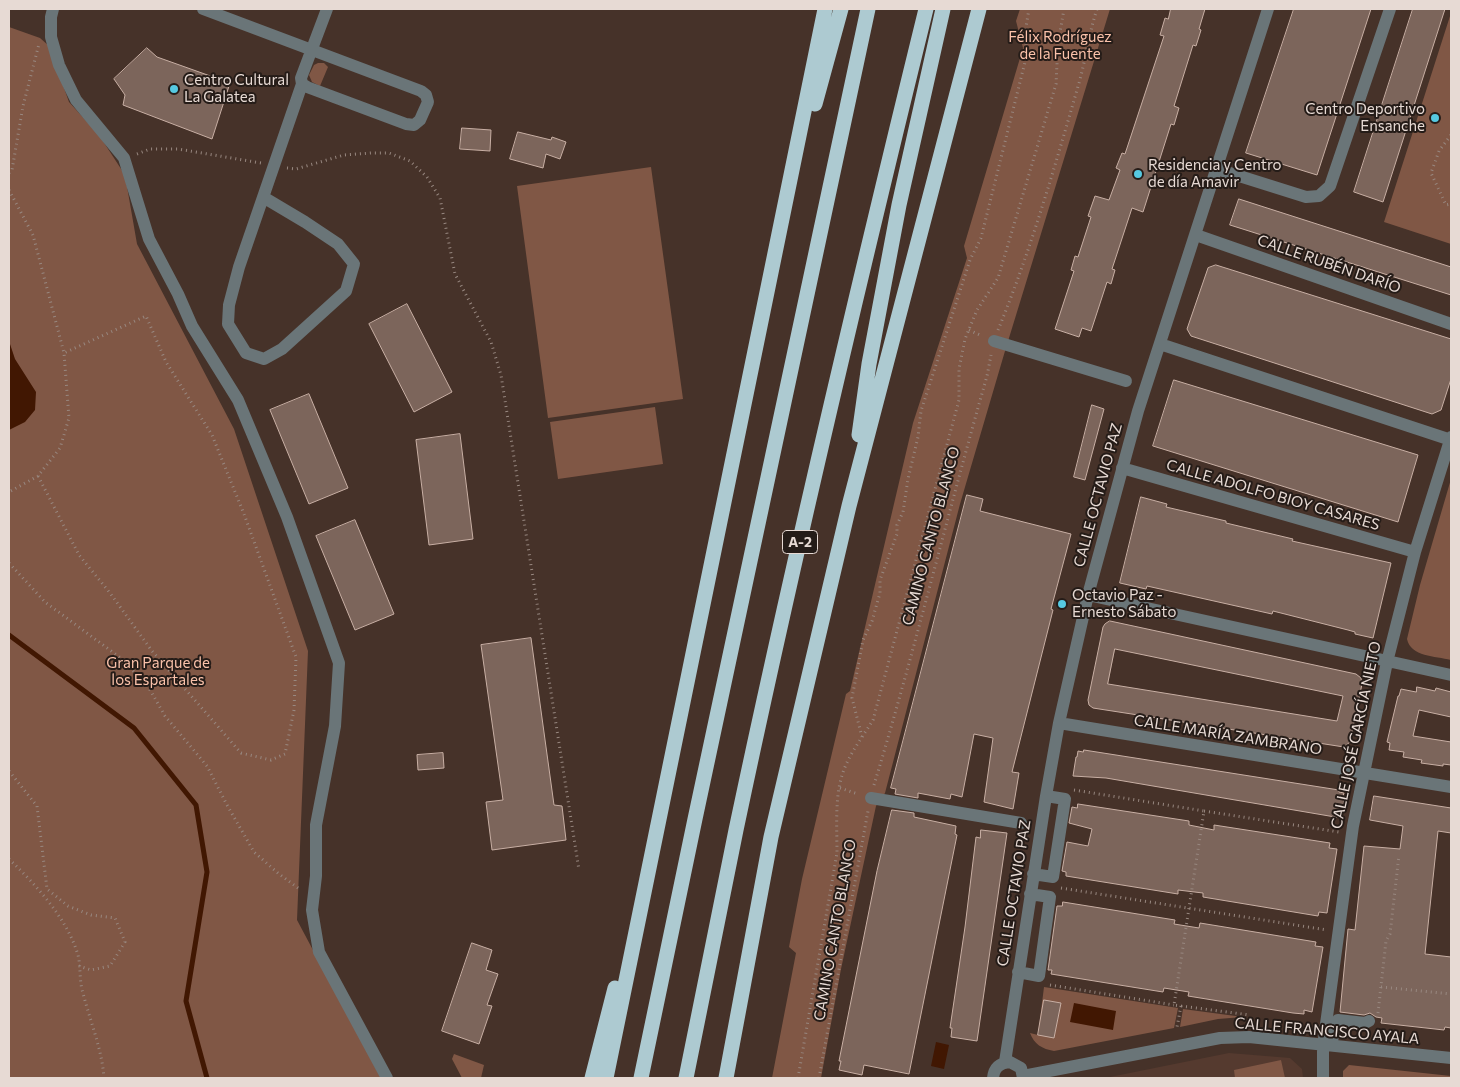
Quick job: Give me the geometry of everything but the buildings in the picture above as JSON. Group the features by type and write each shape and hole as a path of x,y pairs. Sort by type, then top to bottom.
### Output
{"highway":[{"path":"606,1078 825,9"},
{"path":"778,238 841,9"},
{"path":"642,1078 697,810 868,9"},
{"name":"A-2","path":"686,1078 736,829 808,506 857,290 926,9"},
{"path":"849,506 869,364 892,242 943,9"},
{"path":"726,1078 770,837 849,506 979,9"},
{"path":"592,1078 660,814"}],"street":[{"path":"53,9 51,37 59,65 76,100 124,158 149,239 178,294 192,326 238,400 288,518 339,663 335,726 316,825 316,876 312,910 318,952 386,1078"},
{"path":"203,9 421,91 426,95 428,102 420,120 414,125 406,124 302,84"},
{"path":"263,197 338,244 354,264 346,291 282,349 264,359 246,353 228,324 229,305 239,267 273,165 302,84 301,78 326,9"},
{"name":"CALLE OCTAVIO PAZ","path":"1006,1062 1018,972 1046,796 1059,723 1088,595 1138,411 1268,9"},
{"path":"1217,169 1306,197 1319,196 1330,186 1390,9"},
{"name":"CALLE RUBÉN DARÍO","path":"1196,235 1451,324"},
{"path":"994,341 1126,381"},
{"path":"1160,344 1451,439"},
{"name":"CALLE JOSÉ GARCÍA NIETO","path":"1327,1046 1352,834 1364,774 1387,662 1415,552 1451,439"},
{"name":"CALLE ADOLFO BIOY CASARES","path":"1122,468 1415,552"},
{"path":"1088,595 1451,675"},
{"name":"CALLE MARÍA ZAMBRANO","path":"1059,723 1451,787"},
{"path":"1033,874 1053,877 1065,799 1046,796"},
{"path":"871,798 1021,823"},
{"path":"1018,972 1039,976 1050,897 1030,894"},
{"path":"1323,1078 1327,1046 1338,1020 1365,1024 1369,1021"},
{"name":"CALLE FRANCISCO AYALA","path":"1023,1077 1220,1038 1248,1037 1451,1058"},
{"path":"992,1078 997,1066 1006,1062 1018,1065 1023,1077"}],"path":[{"path":"862,737 852,698 863,640 872,621 880,593 880,580 897,534 897,525 903,512 918,437 920,411 970,260 981,238 1026,58 1026,27 1029,9"},
{"path":"798,1078 837,853 837,817 841,778 854,750 874,720 959,400 960,369 965,339 977,310 998,278 1056,84 1058,44 1064,9"},
{"name":"CAMINO CANTO BLANCO","path":"819,1078 871,798 893,724 987,376 994,341 1020,273 1080,80 1090,31 1097,9"},
{"path":"9,173 12,170 23,106 40,38 51,29"},
{"path":"1451,135 1439,151 1430,173 1446,205 1451,204"},
{"path":"124,158 150,149 178,149 296,169 344,155 371,152 389,153 410,161 427,177 440,198 455,274 491,342 501,375 579,870"},
{"path":"9,190 33,235 64,353 69,418 60,448 38,476 9,492"},
{"path":"38,476 79,555 110,593 152,651 241,753 271,760 285,754 294,710 296,657 248,522 212,435 166,362 146,316 64,353"},
{"path":"9,563 46,602 122,659 149,688 164,716 207,766 254,852 278,874 298,888"},
{"path":"9,771 37,806 47,889 68,906 91,915 115,918 125,942 110,966 92,970 79,966"},
{"path":"840,788 871,798"},
{"path":"1073,790 1352,834"},
{"path":"1174,1005 1204,811"},
{"path":"1379,1011 1386,941 1390,934 1399,855"},
{"path":"9,859 54,909 70,935 78,956 82,990 93,1027 104,1078"},
{"path":"1057,888 1325,930"},
{"path":"1044,984 1250,1015"},
{"path":"1381,986 1451,994"},
{"path":"1178,1027 1181,1006"}],"shaded area":[{"path":"9,341 15,359 36,392 35,410 25,422 9,430"},
{"path":"1074,1003 1116,1011 1113,1030 1070,1022"},
{"path":"936,1042 949,1045 944,1069 931,1066"},
{"path":"1229,1053 1290,1058 1302,1069 1303,1078 1105,1078"}],"green space":[{"name":"Félix Rodríguez de la Fuente","path":"1020,9 1110,9 960,504 885,793 876,806 841,969 821,1078 772,1078 796,953 789,947 802,879 846,694 850,691 913,423 967,258 964,246 1023,48 1016,21"},
{"name":"Centro Deportivo Ensanche","path":"1451,13 1451,244 1384,222"},
{"name":"Gran Parque de los Espartales","path":"9,27 40,38 49,46 69,102 99,135 125,175 137,244 234,429 308,651 297,920 381,1078 9,1078"},
{"path":"324,63 328,67 320,86 312,82 309,75 314,65"},
{"path":"651,167 683,399 548,418 517,186"},
{"path":"655,407 663,464 558,479 550,422"},
{"path":"1451,479 1451,660 1424,655 1413,649 1407,639 1420,585"},
{"path":"1044,987 1178,1008 1174,1028 1054,1051 1046,1049 1036,1043 1030,1033 1038,1035"},
{"path":"1183,1009 1243,1017 1218,1019 1180,1027"},
{"path":"454,1054 484,1065 481,1078 462,1078 452,1059"},
{"path":"1281,1060 1285,1078 1235,1078 1234,1070"},
{"path":"1349,1065 1451,1076 1451,1078 1343,1078 1343,1071"}],"waterway":[{"path":"9,635 134,728 196,805 207,872 186,1001 207,1078"}],"place":[{"name":"Centro Cultural La Galatea","path":"174,89"},
{"name":"Centro Deportivo Ensanche","path":"1435,118"},
{"name":"Residencia y Centro de día Amavir","path":"1138,174"},
{"name":"Octavio Paz - Ernesto Sábato","path":"1062,604"}]}
